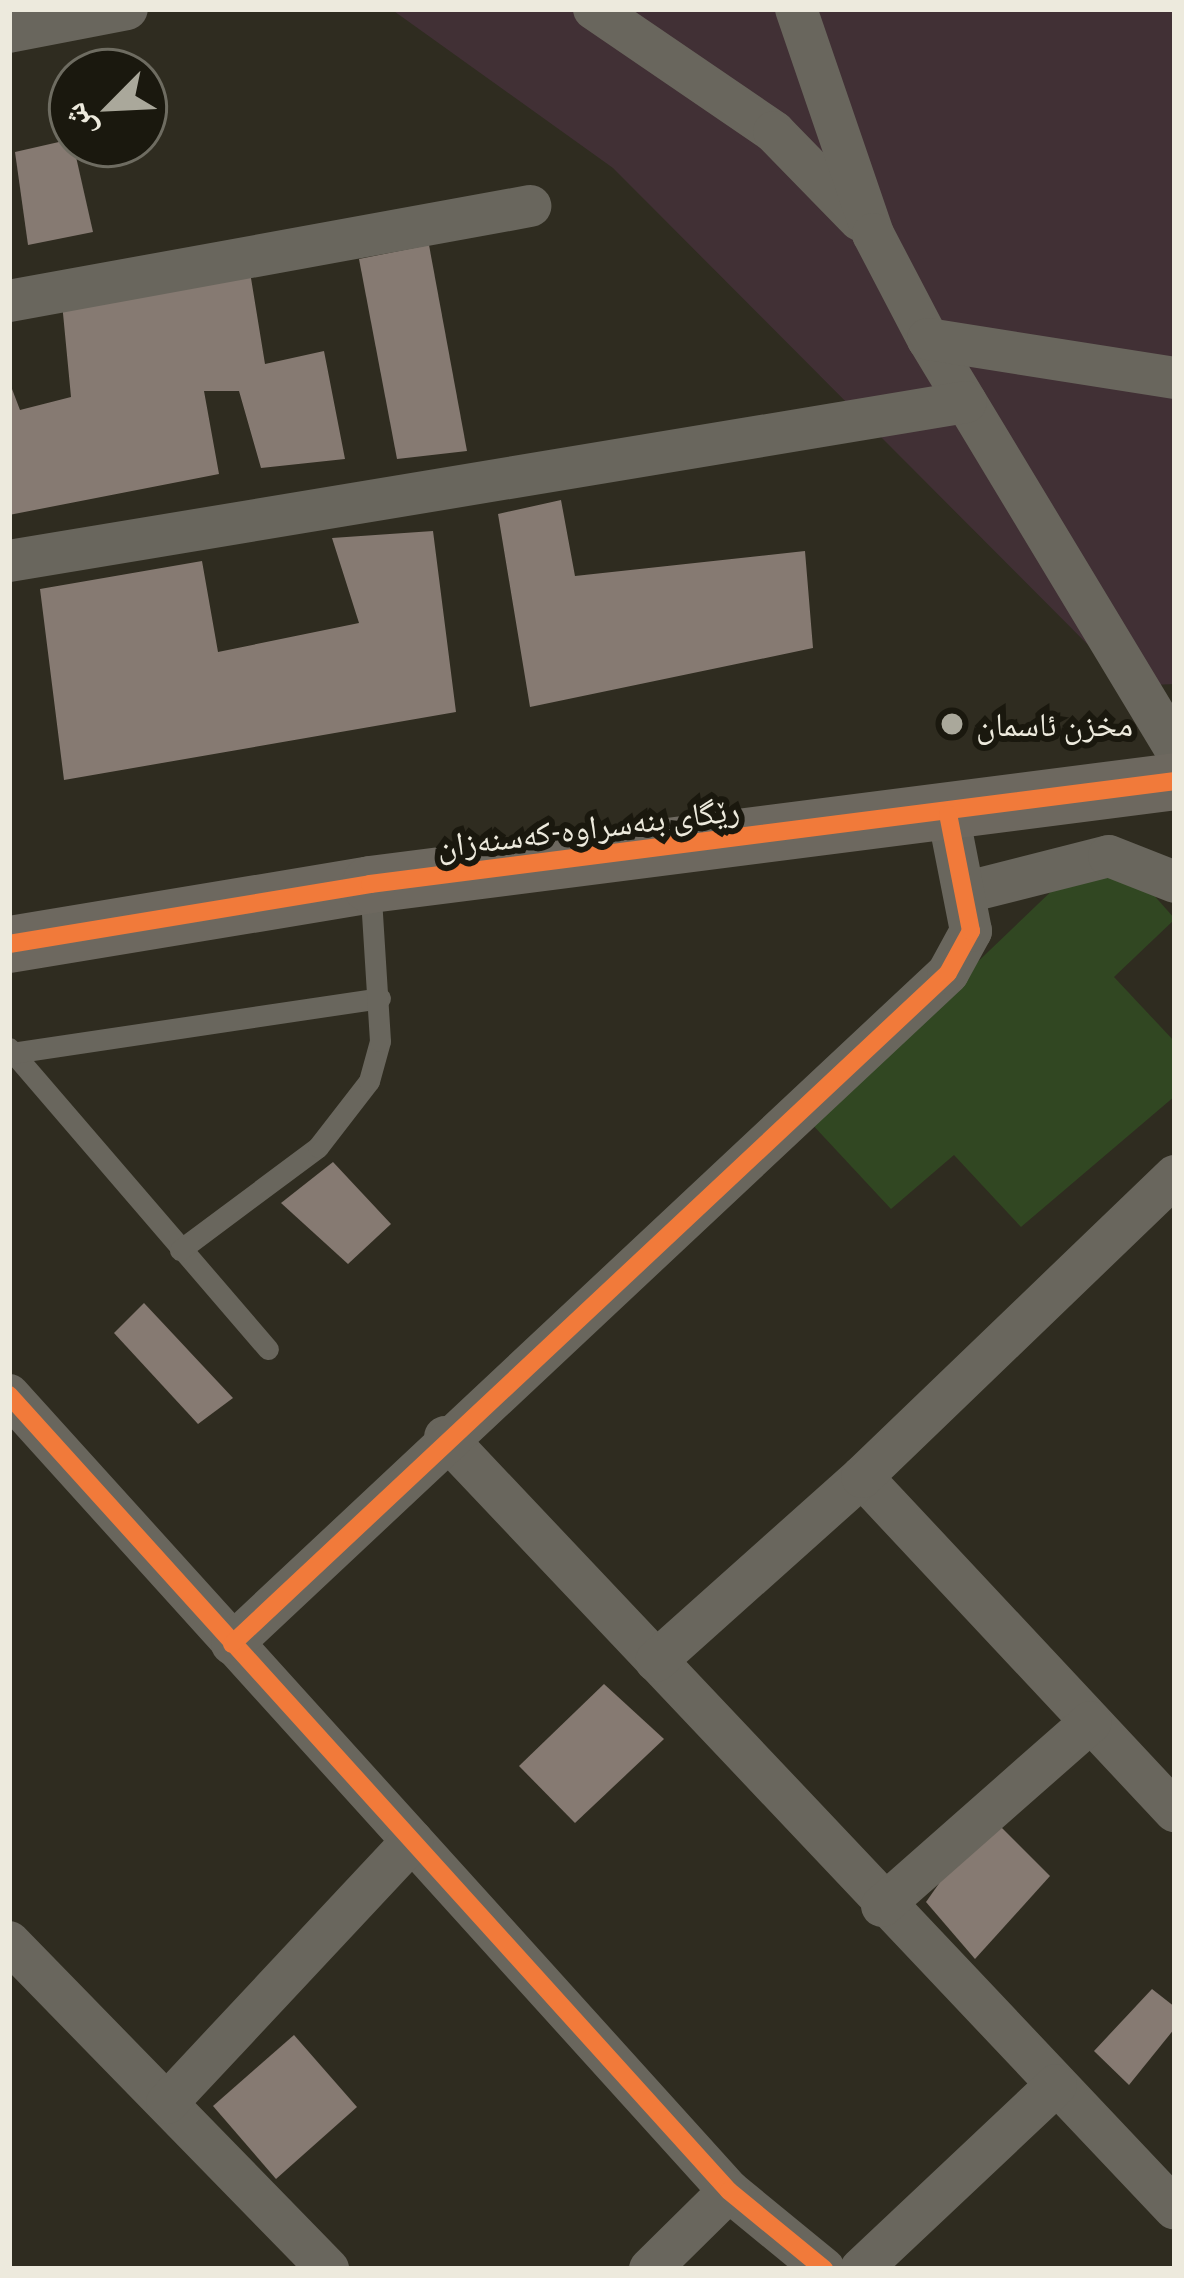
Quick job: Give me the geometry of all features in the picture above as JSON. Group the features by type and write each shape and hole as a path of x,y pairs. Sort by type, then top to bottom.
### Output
{"street":[{"path":"9,32 127,9"},
{"path":"594,9 759,120 874,234"},
{"path":"796,9 874,234 928,339 1175,749"},
{"path":"9,301 530,206"},
{"path":"928,339 1175,378"},
{"path":"9,562 966,402"},
{"name":"رێگای بنەسراوە-کەسنەزان","path":"9,944 370,884 948,814 1097,785 1175,781"},
{"path":"232,1644 445,1437 948,974 967,949 967,892 948,814"},
{"path":"967,892 1109,856 1175,882"},
{"path":"656,1661 862,1478 1175,1176"},
{"path":"9,1395 729,2191 824,2269"},
{"path":"445,1437 882,1906 1175,2209"},
{"path":"862,1478 1175,1812"},
{"path":"882,1906 1090,1721"},
{"path":"166,2103 412,1841"},
{"path":"9,1942 328,2269"},
{"path":"861,2269 1056,2085"},
{"path":"650,2269 729,2191"}],"lane":[{"path":"180,1250 348,1118 380,1041 370,884"},
{"path":"10,1050 380,998"},
{"path":"10,1050 268,1349"}],"shaded area":[{"path":"391,9 1175,9 1175,684 1129,686 613,168"}],"green space":[{"path":"1105,840 1175,919 1114,977 1175,1042 1175,1096 1021,1227 954,1155 891,1209 810,1122"}],"building":[{"path":"48,144 48,168 79,168 93,232 28,245 15,152"},
{"path":"429,245 467,451 397,459 359,259"},
{"path":"250,272 265,364 324,351 345,459 261,468 239,391 204,391 219,474 9,515 9,381 20,410 71,397 62,303"},
{"path":"561,500 575,576 805,551 813,648 530,707 498,514"},
{"path":"433,531 456,712 64,780 40,589 202,561 218,652 359,623 332,538"},
{"path":"333,1162 391,1224 348,1264 281,1203"},
{"path":"144,1303 233,1398 198,1424 114,1333"},
{"path":"604,1684 664,1739 575,1823 519,1766"},
{"path":"988,1814 1050,1876 975,1959 926,1902"},
{"path":"1152,1989 1175,2007 1175,2028 1129,2085 1094,2051"},
{"path":"294,2035 357,2107 276,2179 213,2106"}],"cycle path":[{"path":"9,944 370,884 1175,781"},
{"path":"232,1644 948,973 971,931 948,814"},
{"path":"9,1395 729,2191 824,2269"}],"place":[{"name":"مخزن ئاسمان","path":"952,724"}]}
